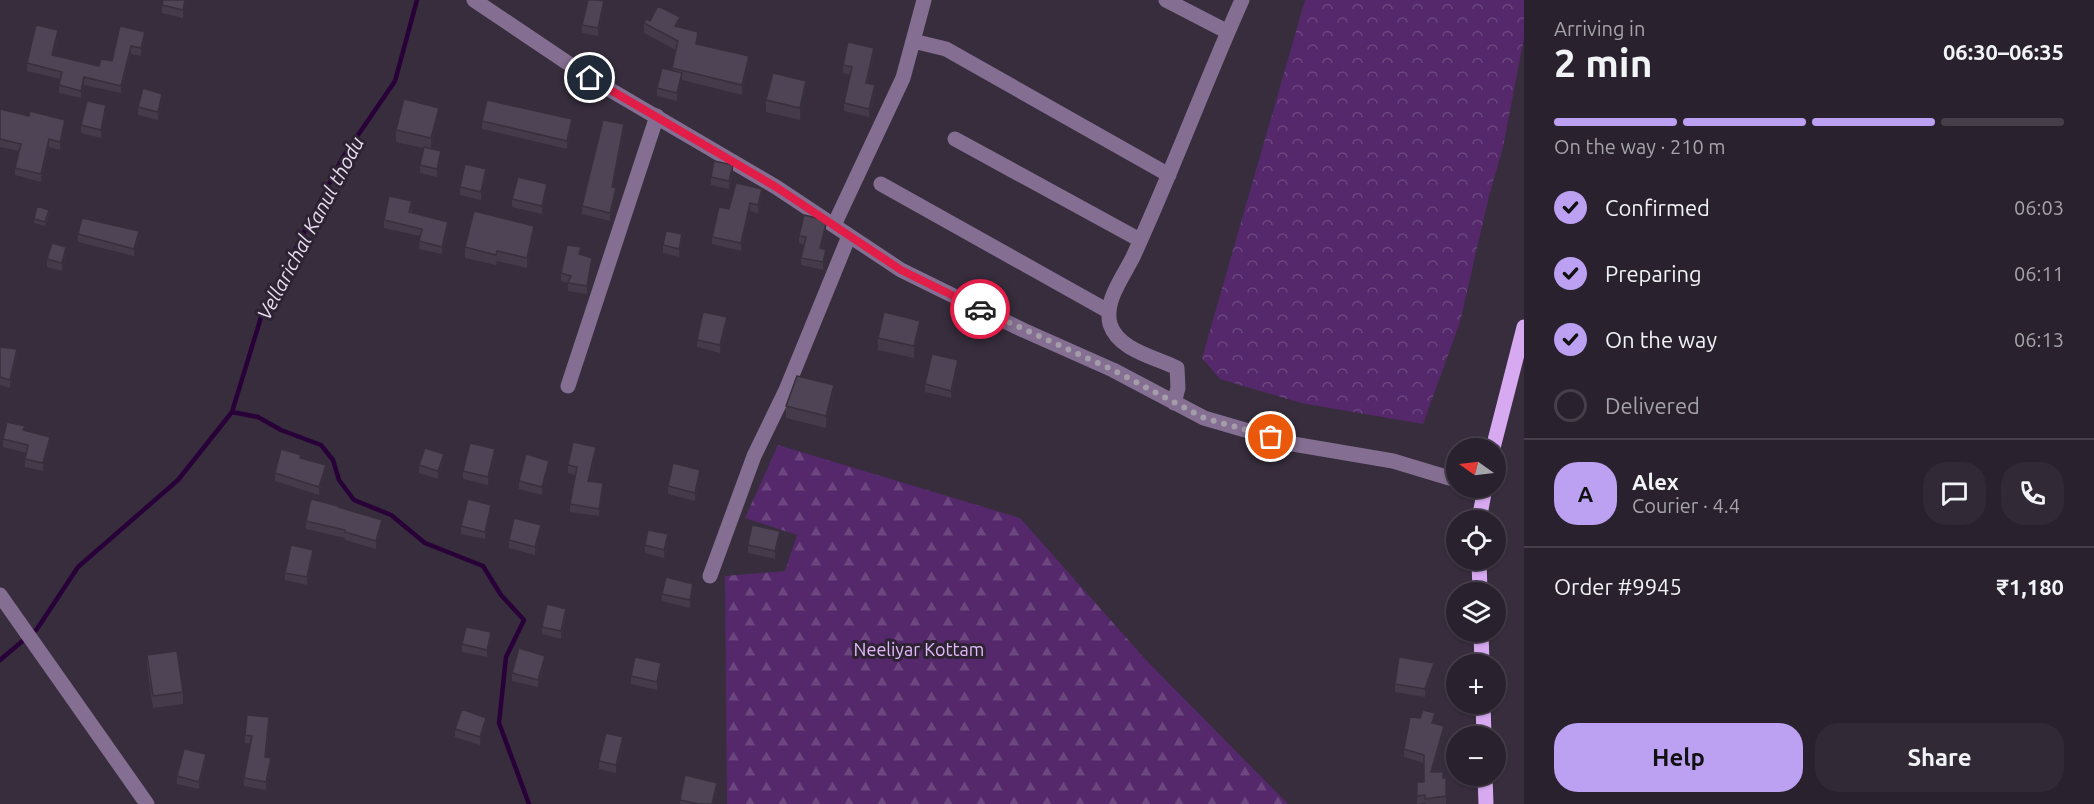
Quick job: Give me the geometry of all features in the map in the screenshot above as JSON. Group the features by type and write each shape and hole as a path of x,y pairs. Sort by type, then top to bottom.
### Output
{"main road":[{"path":"1496,438 1523,335"},
{"path":"1485,786 1486,804"}],"street":[{"path":"474,0 590,78 776,187 901,270 1023,330 1113,370 1204,418 1293,444 1393,461 1446,477"},
{"path":"834,225 903,78 924,0"},
{"path":"1166,0 1228,32"},
{"path":"1174,402 1178,388 1177,368 1158,358 1134,350 1122,342 1111,327 1108,311 1169,175 1242,0"},
{"path":"913,41 945,49 1169,175"},
{"path":"568,386 657,116"},
{"path":"956,139 1117,230 1140,240"},
{"path":"881,184 1108,311"},
{"path":"710,576 754,456 786,390 849,236"},
{"path":"0,595 147,804"}],"green space":[{"path":"1305,0 1524,0 1524,38 1503,147 1489,196 1460,322 1423,424 1301,403 1220,379 1202,358"},
{"name":"Neeliyar Kottam","path":"778,445 1020,518 1146,660 1288,804 727,804 725,576 785,571 797,535 745,518"}],"building":[{"path":"163,0 185,0 183,10 162,5"},
{"path":"588,0 604,1 598,28 582,25"},
{"path":"658,6 680,17 675,26 698,32 696,44 749,56 742,85 672,68 678,41 644,23 646,19 650,21"},
{"path":"36,25 58,30 52,55 99,66 101,59 112,61 120,26 145,32 141,48 131,46 121,86 84,77 81,91 59,85 62,72 27,63"},
{"path":"848,42 874,48 866,83 875,85 869,109 844,103 852,67 843,65"},
{"path":"662,68 682,73 677,93 657,88"},
{"path":"773,73 806,81 800,108 766,100"},
{"path":"143,88 162,94 158,112 138,107"},
{"path":"404,99 439,108 431,138 396,130"},
{"path":"487,100 572,119 567,141 482,121"},
{"path":"87,101 106,105 101,130 81,125"},
{"path":"0,109 29,116 30,111 65,120 60,142 49,139 41,174 15,168 21,144 0,139"},
{"path":"603,120 624,124 612,187 616,188 610,213 582,206"},
{"path":"424,147 441,151 437,169 420,165"},
{"path":"714,161 733,165 729,181 711,177"},
{"path":"465,164 486,169 481,192 460,187"},
{"path":"518,177 547,184 542,206 512,199"},
{"path":"736,183 762,189 758,205 750,203 741,243 712,237 719,207 729,209"},
{"path":"389,196 412,201 409,212 448,222 442,247 419,241 422,229 384,220"},
{"path":"37,206 49,210 45,222 34,219"},
{"path":"474,211 534,226 527,258 497,251 496,255 465,247"},
{"path":"804,215 817,218 826,224 820,248 826,250 823,262 801,258 806,237 799,236"},
{"path":"82,218 139,231 134,249 78,234"},
{"path":"666,231 682,234 679,249 663,245"},
{"path":"52,243 66,247 62,263 47,259"},
{"path":"567,245 581,247 579,254 592,258 587,286 568,283 571,276 561,273"},
{"path":"703,312 727,317 720,345 697,340"},
{"path":"884,312 920,321 914,346 878,338"},
{"path":"0,347 17,349 10,380 0,377"},
{"path":"932,354 958,360 951,391 925,384"},
{"path":"797,376 834,385 826,416 786,406"},
{"path":"7,422 25,426 23,430 50,437 43,463 25,459 28,445 3,439"},
{"path":"573,442 596,447 588,481 603,483 599,509 570,504 577,467 568,465"},
{"path":"470,443 495,449 488,477 463,471"},
{"path":"425,448 444,454 438,471 419,465"},
{"path":"281,449 301,455 300,458 326,465 319,487 275,473"},
{"path":"526,454 549,461 542,487 519,481"},
{"path":"673,463 700,470 695,493 668,486"},
{"path":"311,499 382,520 376,541 345,532 345,530 306,521"},
{"path":"468,499 491,505 485,532 461,526"},
{"path":"514,518 541,525 535,547 509,540"},
{"path":"752,525 780,531 775,551 748,545"},
{"path":"648,530 668,534 664,550 645,545"},
{"path":"291,545 313,550 307,577 285,573"},
{"path":"666,577 693,584 690,600 662,594"},
{"path":"547,604 566,609 561,631 542,627"},
{"path":"466,627 491,632 487,650 462,644"},
{"path":"519,648 545,656 538,680 512,673"},
{"path":"177,651 183,692 153,696 147,655"},
{"path":"635,657 661,663 657,682 631,676"},
{"path":"1399,657 1434,663 1425,689 1395,684"},
{"path":"462,709 486,718 480,737 455,729"},
{"path":"1423,710 1435,713 1432,723 1444,726 1431,772 1443,772 1443,778 1446,778 1446,796 1425,799 1425,795 1417,796 1417,782 1424,782 1424,755 1404,749 1410,717 1420,718"},
{"path":"247,715 269,717 265,757 271,758 266,782 244,778 252,736 245,735"},
{"path":"606,733 623,737 616,765 599,761"},
{"path":"184,749 206,754 199,782 177,776"},
{"path":"685,775 717,783 712,804 680,800"}],"waterway":[{"name":"Vellarichal Kanul thodu","path":"0,660 37,629 78,567 178,480 232,412 262,314 343,157 395,81 417,0"},
{"path":"232,412 258,417 281,430 321,445 333,460 339,480 354,500 391,515 425,543 483,566 501,595 524,620 506,657 499,723 529,804"}],"way so far":[{"path":"980,309 1113,370 1204,418 1271,437"}],"route":[{"path":"590,78 776,187 901,270 980,309"}]}
